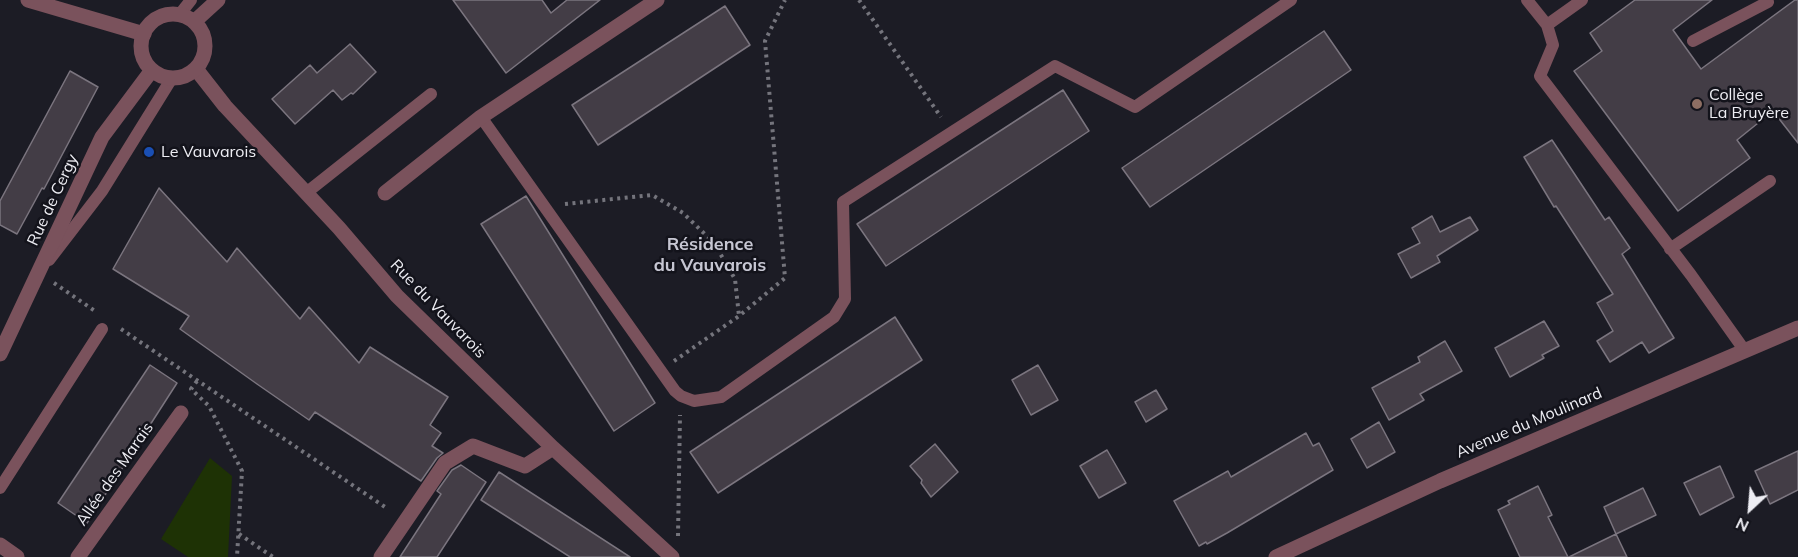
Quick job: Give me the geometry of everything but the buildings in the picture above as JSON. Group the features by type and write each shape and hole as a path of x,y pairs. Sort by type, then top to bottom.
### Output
{"street":[{"path":"28,0 144,34"},
{"path":"195,21 218,0"},
{"path":"385,193 482,117 657,0"},
{"path":"168,14 180,14 195,21 203,33 206,46 196,69 183,76 172,78 152,70 144,57 142,48 144,34 152,21 168,14"},
{"name":"Rue du Vauvarois","path":"196,69 225,106 397,296 553,448 675,551"},
{"name":"Rue de Cergy","path":"0,354 102,137 152,70"},
{"name":"Avenue du Moulinard","path":"1276,557 1440,481 1798,328"},
{"name":"Allée des Marais","path":"78,557 181,412"},
{"path":"381,557 445,463 473,446 525,466 553,448"},
{"path":"0,545 16,557"}],"lane":[{"path":"180,14 191,0"},
{"path":"482,117 675,391 694,401 721,397 834,317 845,299 843,202 1055,66 1134,107 1291,0"},
{"path":"1527,0 1546,25 1553,45 1540,76 1745,351"},
{"path":"1546,25 1582,0"},
{"path":"1693,41 1768,2 1767,0"},
{"path":"39,273 102,190 172,78"},
{"path":"306,193 432,94"},
{"path":"1670,249 1770,181"},
{"path":"0,488 102,329"}],"path":[{"path":"660,370 739,316 785,278 765,41 785,0"},
{"path":"859,0 951,132"},
{"path":"544,207 652,195 683,213 714,243 735,279 739,316"},
{"path":"39,273 98,314"},
{"path":"118,327 406,521"},
{"path":"197,381 191,389 209,406 242,471 237,557"},
{"path":"675,551 681,396"},
{"path":"238,534 273,557"}],"green space":[{"path":"210,458 232,476 228,557 188,557 161,539"}],"place":[{"name":"Collège La Bruyère","path":"1697,104"},
{"name":"Le Vauvarois","path":"149,152"}],"district":[{"name":"Résidence du Vauvarois","path":"710,255"}]}
